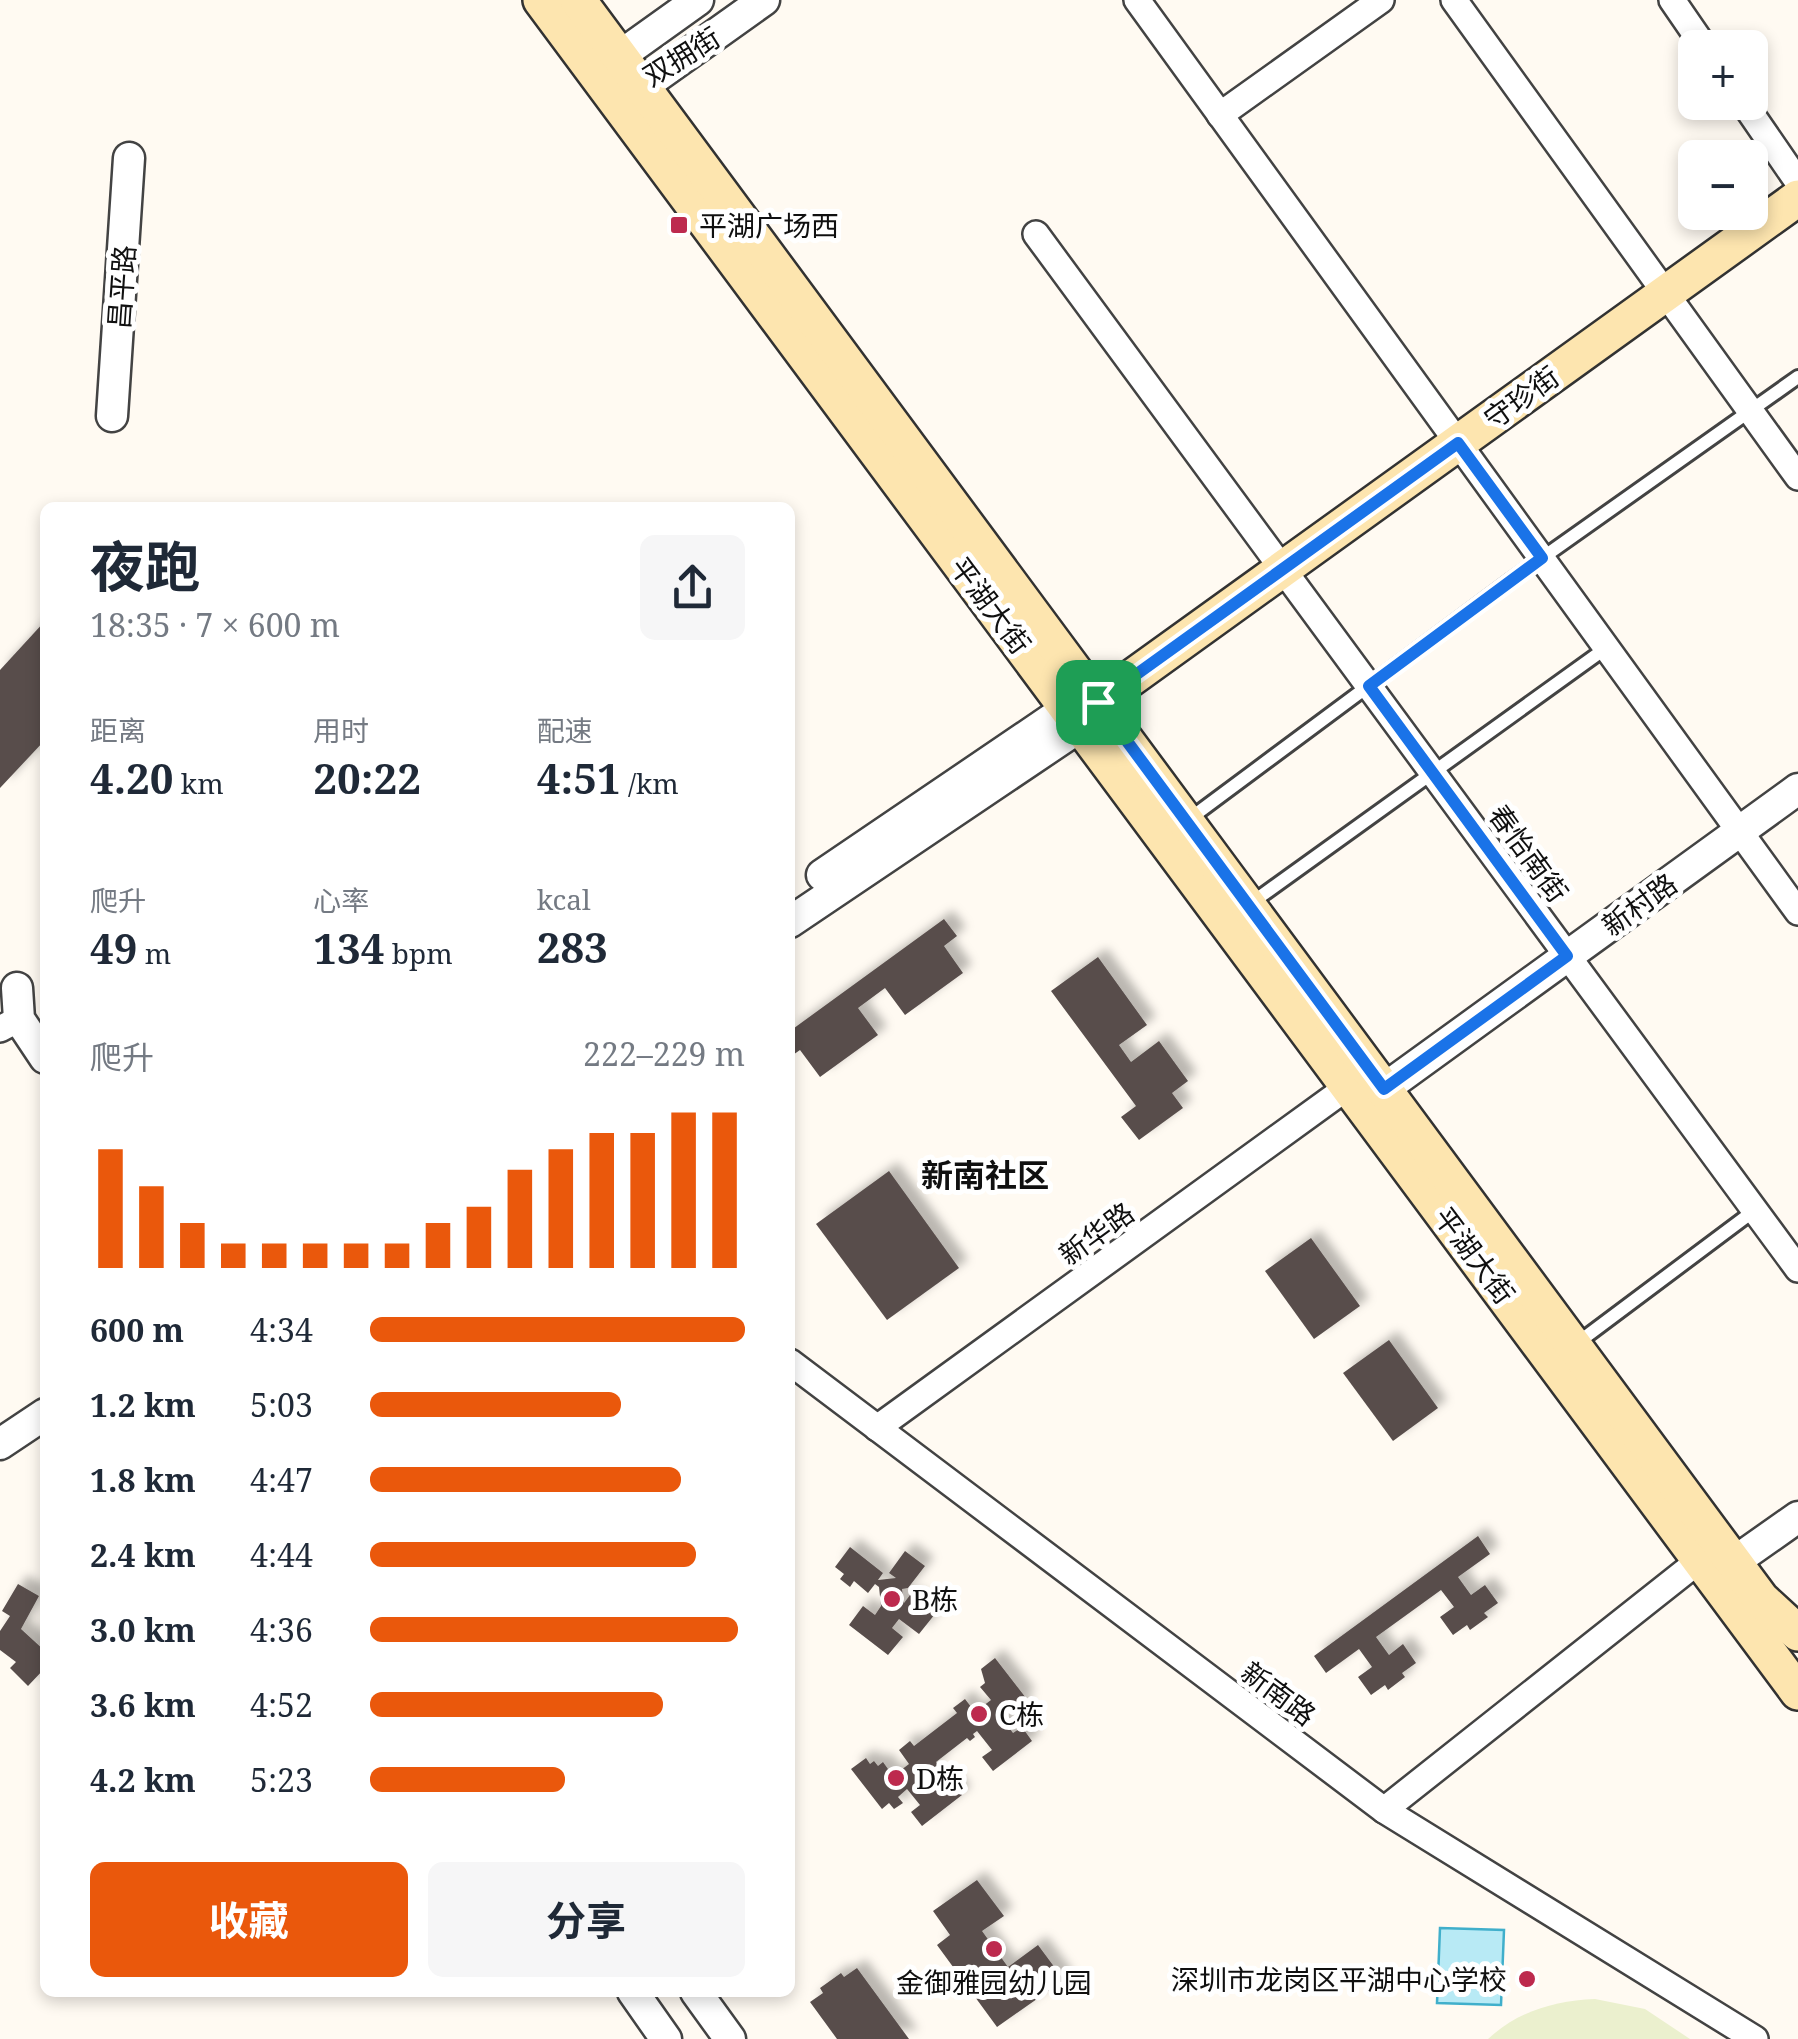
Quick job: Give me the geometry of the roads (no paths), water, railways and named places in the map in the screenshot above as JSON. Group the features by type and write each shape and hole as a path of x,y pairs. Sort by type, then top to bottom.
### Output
{"main road":[{"name":"平湖大街","path":"541,0 608,65 1082,712 1717,1560 1798,1633"},
{"name":"平湖大街","path":"578,0 608,65 642,87 1082,712 1186,822 1248,905 1366,1087 1574,1345 1717,1560 1798,1692"},
{"name":"守珍街","path":"1082,712 1798,198"}],"street":[{"name":"双拥街","path":"608,65 698,0"},
{"name":"双拥街","path":"642,87 764,0"},
{"path":"1137,0 1798,912"},
{"path":"1454,0 1798,477"},
{"path":"1672,0 1693,30"},
{"path":"1220,116 1366,4"},
{"path":"1755,120 1798,182"},
{"name":"昌平路","path":"112,416 129,158"},
{"name":"春怡南街","path":"1036,234 1755,1210 1790,1242 1798,1269"},
{"name":"守珍街","path":"795,893 1082,712"},
{"name":"守珍街","path":"795,918 1082,712"},
{"name":"新村路","path":"1366,1087 1567,956 1798,789"},
{"path":"17,988 9,1024 40,1053"},
{"name":"新华路","path":"878,1428 1366,1087"},
{"name":"新南路","path":"795,1366 1384,1810 1755,2039"},
{"path":"0,1444 40,1417"},
{"path":"1384,1810 1717,1560 1798,1517"},
{"path":"637,1997 666,2039"},
{"path":"700,1997 730,2039"}],"lane":[{"path":"1186,822 1542,558 1798,377"},
{"path":"1248,905 1606,648"},
{"path":"1574,1345 1755,1210"}],"water":[{"path":"1440,1928 1504,1930 1501,2005 1437,2003"}],"place":[{"name":"平湖广场西","path":"679,225"},
{"name":"B栋","path":"892,1599"},
{"name":"C栋","path":"979,1714"},
{"name":"D栋","path":"896,1778"},
{"name":"金御雅园幼儿园","path":"994,1949"},
{"name":"深圳市龙岗区平湖中心学校","path":"1527,1979"}],"district":[{"name":"新南社区","path":"985,1174"}]}
